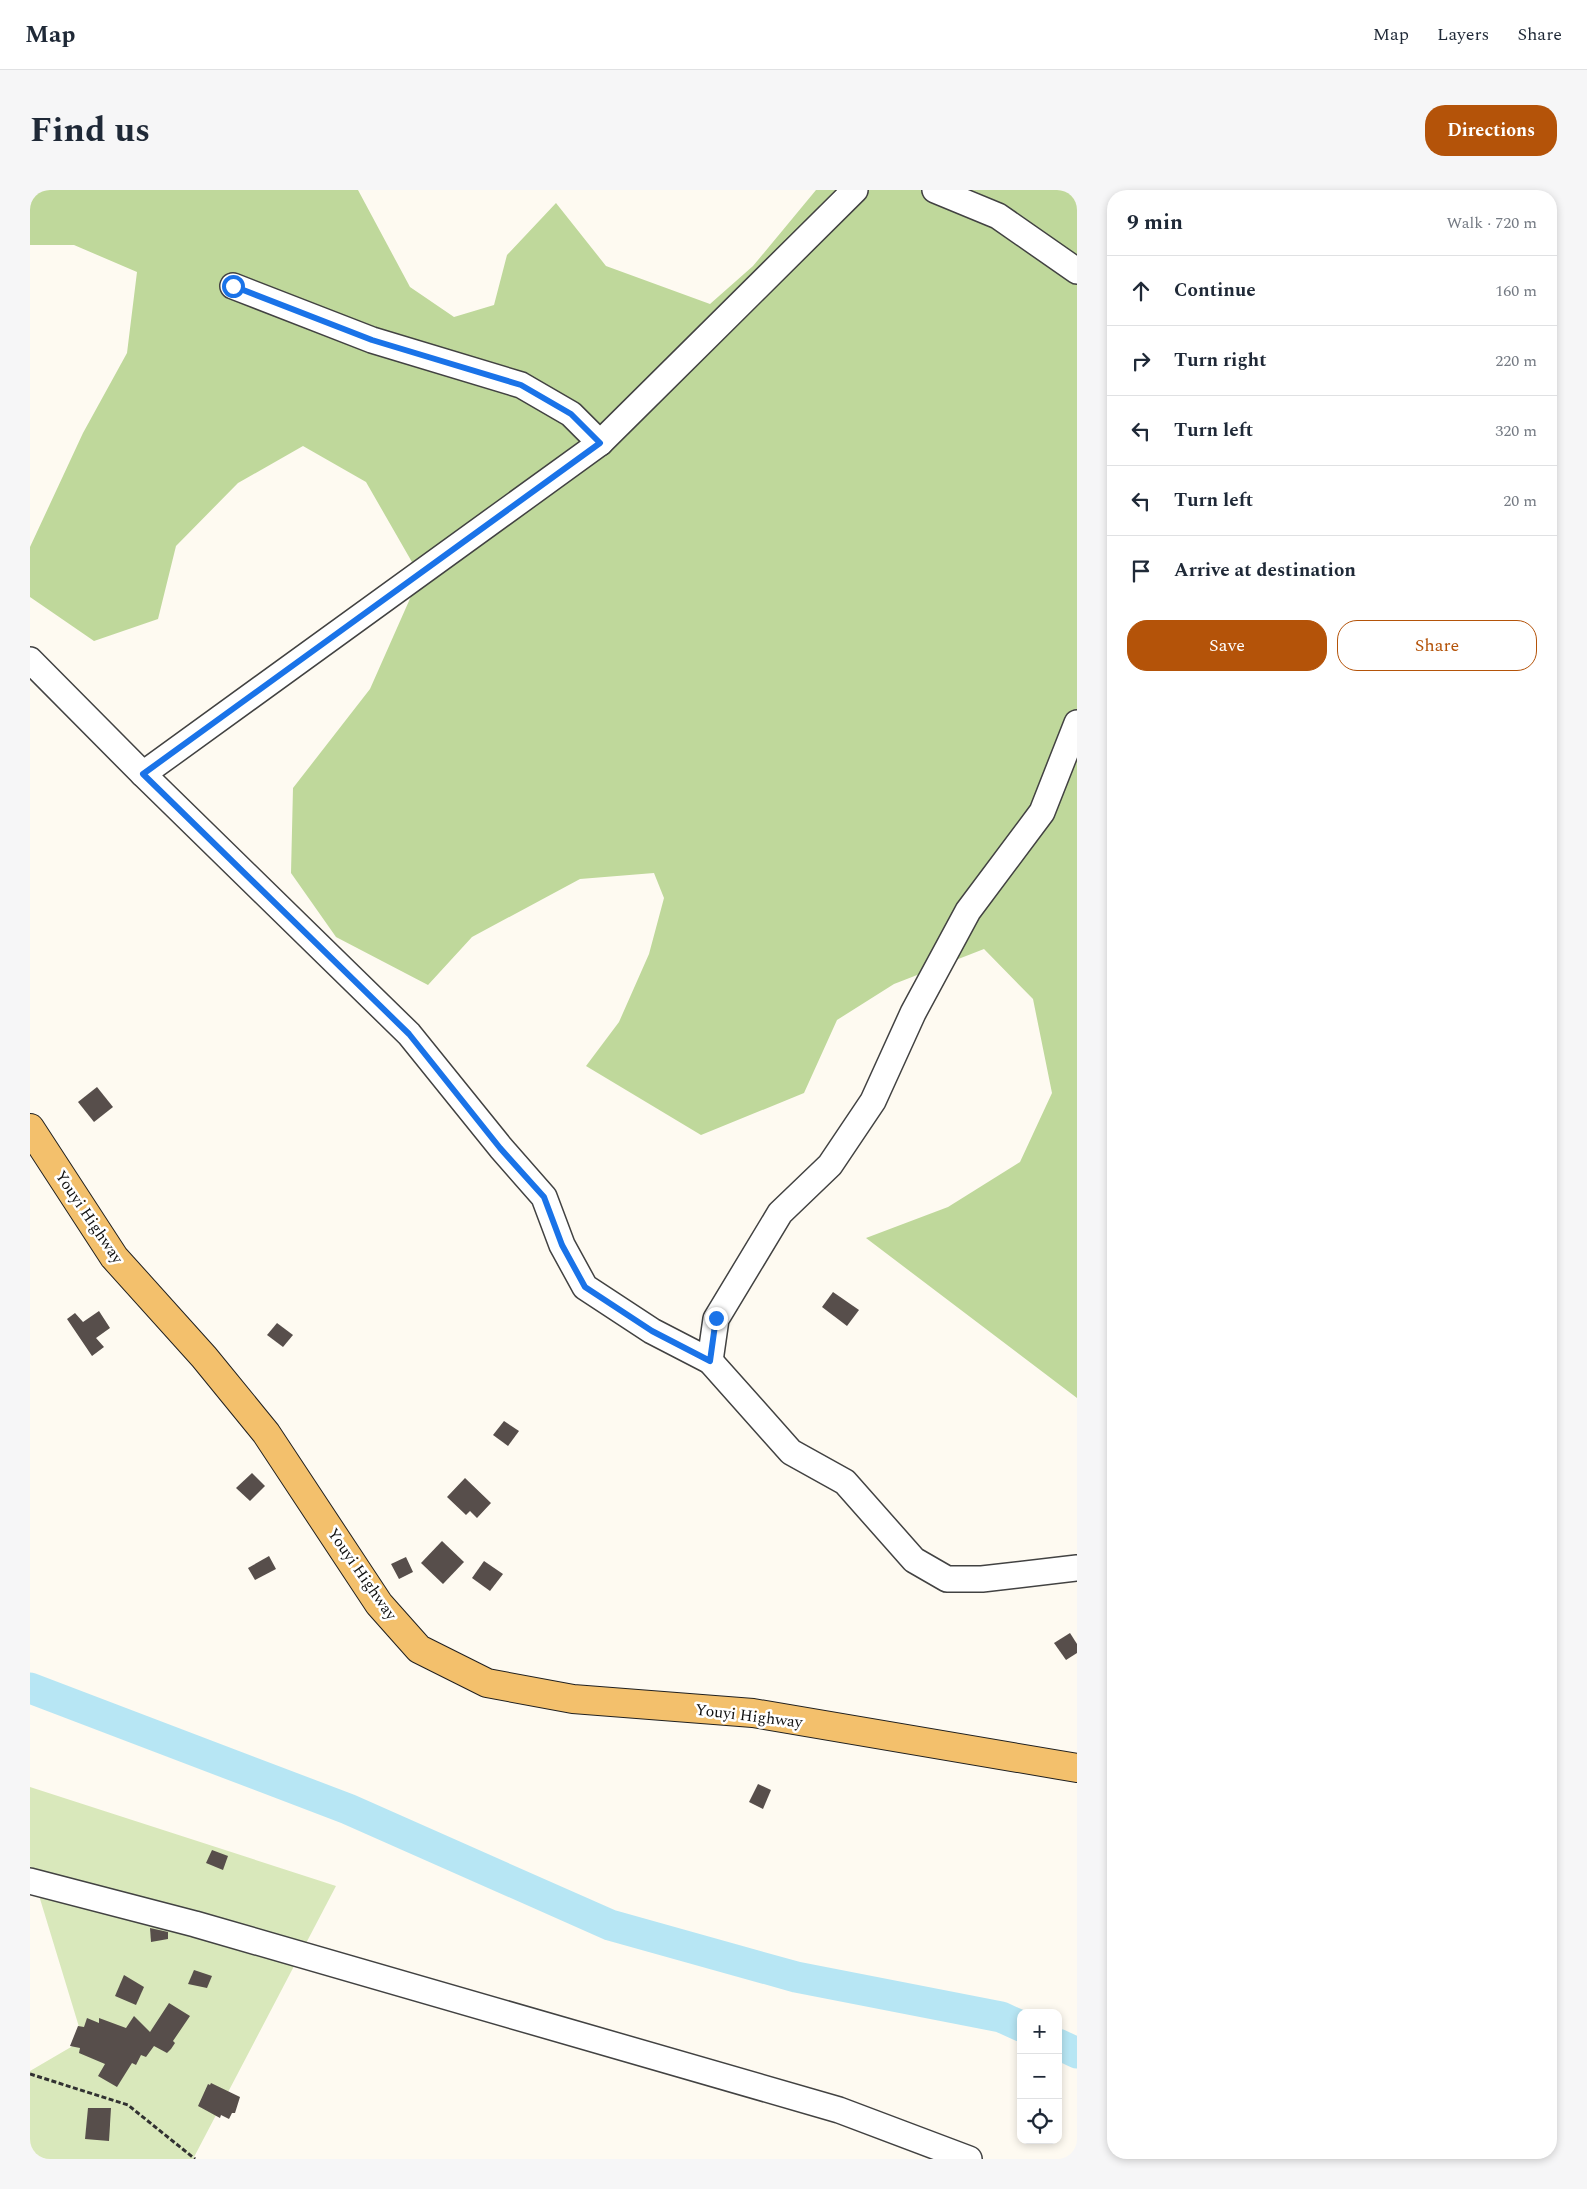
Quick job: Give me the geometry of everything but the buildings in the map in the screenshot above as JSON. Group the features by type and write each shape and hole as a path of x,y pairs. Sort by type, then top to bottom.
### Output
{"main road":[{"name":"Youyi Highway","path":"30,1128 114,1257 204,1357 266,1433 379,1604 419,1649 487,1683 573,1699 753,1713 1077,1768"}],"street":[{"path":"143,774 600,443 854,190"},
{"path":"934,190 998,216 1077,271"},
{"path":"233,286 372,340 521,385 571,414 600,443"},
{"path":"30,660 143,774 409,1034 500,1148 544,1197 562,1245 585,1287 652,1331 710,1361 791,1452 845,1482 914,1560 947,1579 982,1579 1077,1568"},
{"path":"710,1361 716,1318 780,1213 830,1165 873,1101 913,1013 968,911 1042,812 1077,723"},
{"path":"30,1881 195,1924 839,2110 969,2159"}],"path":[{"path":"30,2074 128,2105 196,2159"}],"green space":[{"path":"30,190 358,190 410,287 454,317 494,305 507,255 556,203 606,266 710,304 753,266 816,190 1077,190 1077,1398 866,1238 948,1207 1020,1162 1052,1093 1033,999 984,949 894,984 837,1020 804,1093 701,1135 586,1066 619,1022 649,954 664,898 654,873 580,879 472,937 428,985 336,937 291,873 293,788 370,689 420,576 366,482 303,446 238,483 176,546 158,619 94,641 30,597 30,547 83,433 127,353 137,272 74,245 30,245"},
{"path":"30,1787 336,1886 193,2159 30,2159 30,2071 83,2040 30,1866"}],"waterway":[{"path":"30,1688 348,1809 610,1925 796,1977 1001,2017 1017,2024"},
{"path":"1062,2046 1077,2053"}],"route":[{"path":"233,286 372,340 521,385 571,414 600,443 143,774 409,1034 500,1148 544,1197 562,1245 585,1287 652,1331 710,1361 716,1318"}]}
